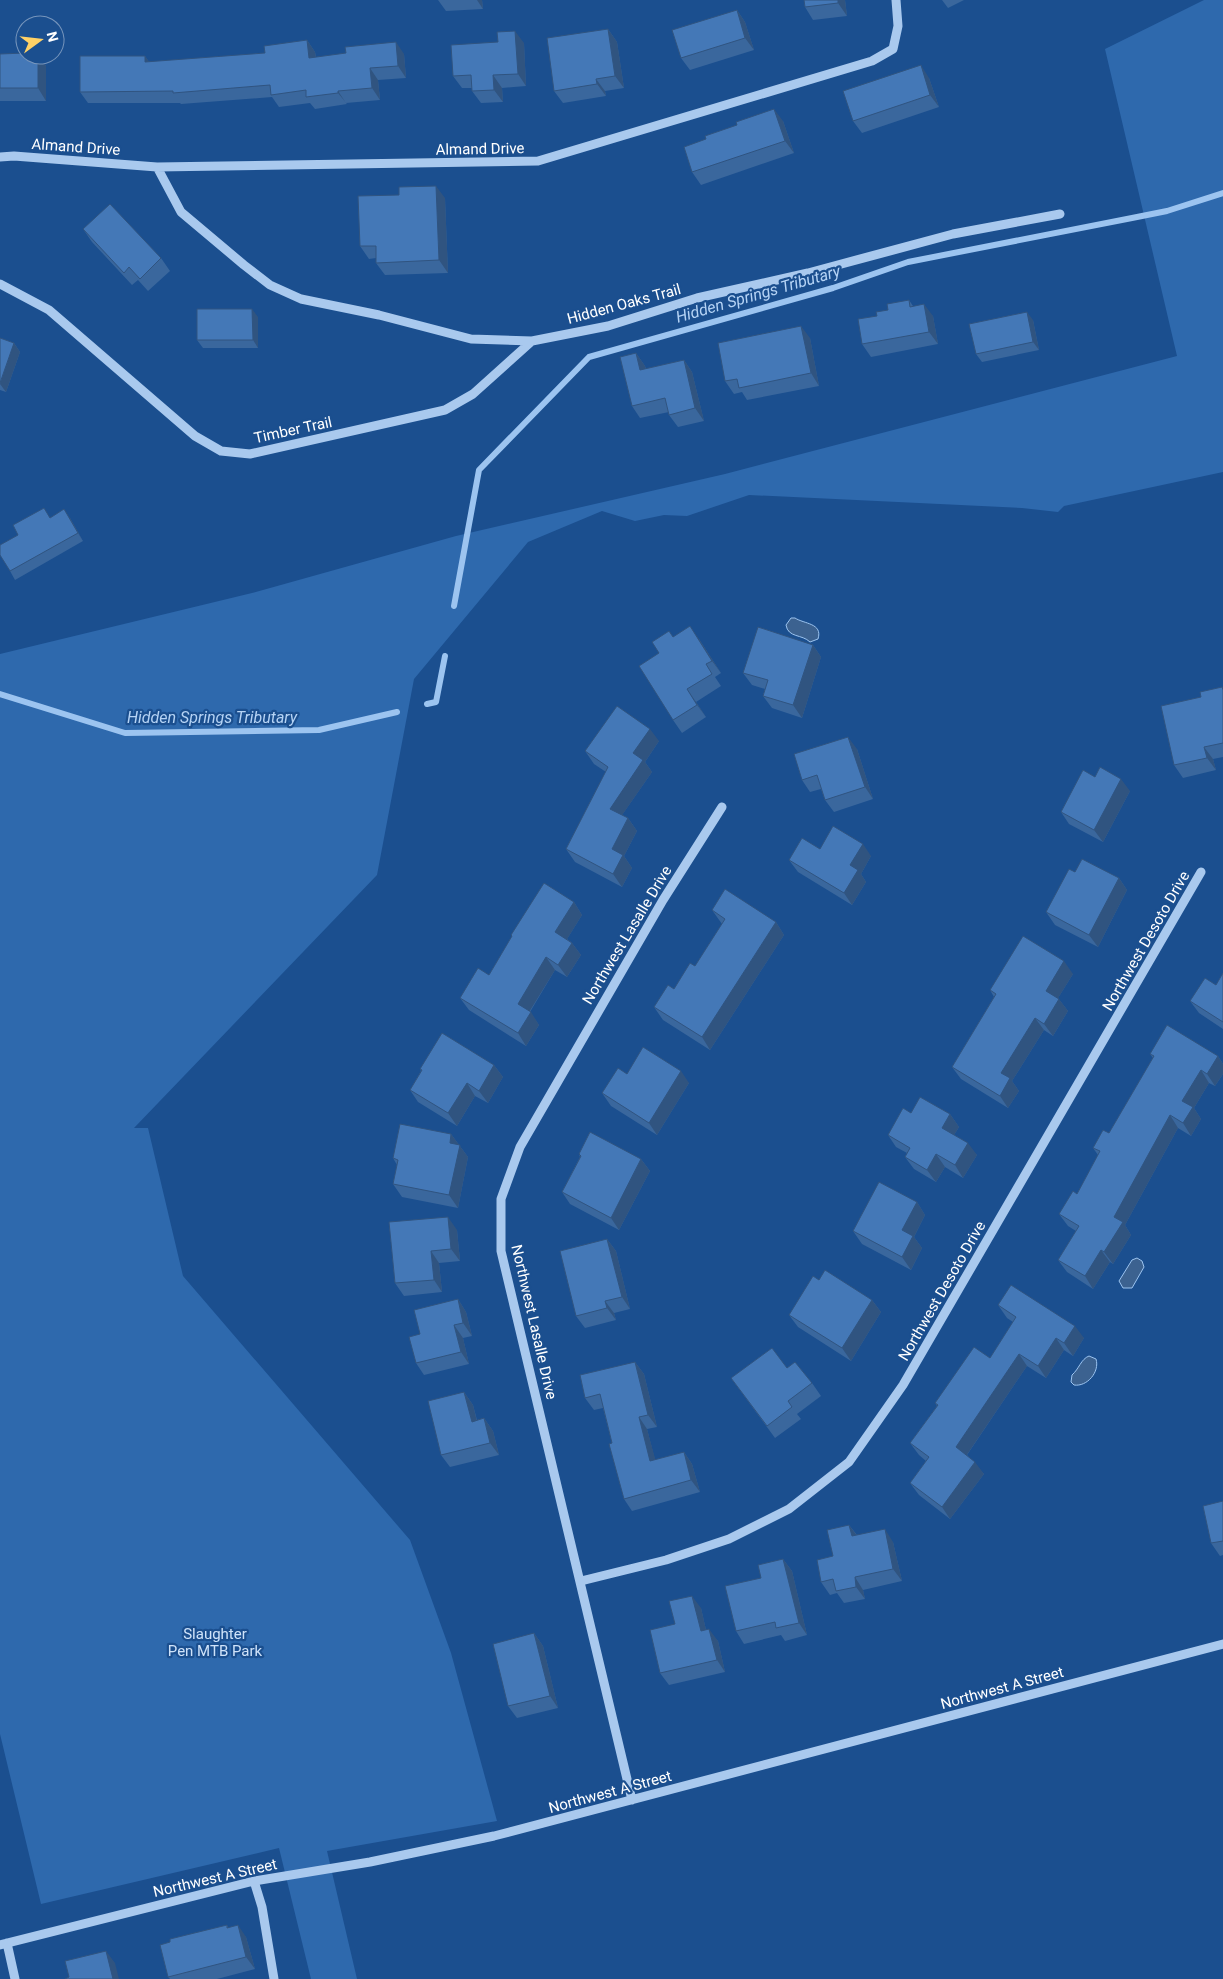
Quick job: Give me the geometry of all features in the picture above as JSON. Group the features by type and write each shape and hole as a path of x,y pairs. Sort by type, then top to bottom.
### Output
{"street":[{"name":"Almand Drive","path":"0,157 14,156 157,167 538,162 872,61 893,49 898,26 896,0"},
{"name":"Hidden Oaks Trail","path":"157,167 181,212 270,285 301,299 379,315 471,339 532,341 608,326 697,298 808,273 953,234 1060,214"},
{"name":"Timber Trail","path":"0,284 49,310 195,436 221,451 250,454 446,410 473,394 532,341"},
{"name":"Northwest Lasalle Drive","path":"632,1800 501,1251 501,1199 520,1147 663,900 722,807"},
{"name":"Northwest Desoto Drive","path":"581,1581 666,1560 729,1539 789,1509 849,1462 903,1385 1202,872"},
{"name":"Northwest A Street","path":"3,1944 254,1881 370,1862 494,1836 1223,1644"},
{"path":"254,1881 262,1907 274,1979"},
{"path":"3,1944 15,1979"}],"green space":[{"name":"Slaughter Pen MTB Park","path":"1204,0 1223,0 1223,472 1064,506 1058,512 1022,508 749,495 687,516 664,515 635,521 602,511 528,542 414,679 377,875 134,1128 148,1128 183,1276 410,1540 451,1653 497,1821 327,1851 357,1979 311,1979 279,1848 41,1904 0,1734 0,654 252,593 456,536 725,474 1177,356 1105,49"}],"shaded area":[{"path":"791,618 815,627 819,634 818,639 810,642 789,632 786,625"},
{"path":"1137,1258 1142,1261 1144,1267 1132,1288 1123,1288 1119,1281 1132,1260"},
{"path":"1089,1356 1096,1359 1097,1364 1094,1373 1083,1384 1074,1385 1071,1382 1072,1375 1084,1359"}],"building":[{"path":"804,0 838,0 838,3 805,7"},
{"path":"737,10 745,38 681,58 672,30"},
{"path":"608,29 615,76 596,79 597,84 554,91 547,38"},
{"path":"515,31 518,74 493,75 494,90 472,91 471,75 453,76 451,45 498,42 497,32"},
{"path":"307,40 309,58 346,53 345,47 396,42 398,66 370,68 372,88 338,91 338,93 306,97 306,90 271,95 270,85 173,93 173,91 80,92 80,56 145,56 145,62 265,53 264,46"},
{"path":"15,53 15,65 38,65 38,88 0,88 0,54"},
{"path":"921,65 930,95 853,121 843,91"},
{"path":"774,109 785,141 692,172 684,147 706,139 705,136 737,125 736,122"},
{"path":"436,186 439,260 376,263 376,246 360,246 358,196 399,195 399,187"},
{"path":"110,204 161,258 140,279 129,267 124,273 83,229"},
{"path":"909,300 910,307 924,304 929,332 862,344 858,319 877,316 876,312 888,310 887,304"},
{"path":"197,309 252,309 253,340 197,340"},
{"path":"1027,312 1033,342 976,354 969,324"},
{"path":"801,326 811,373 739,388 737,379 725,381 718,343"},
{"path":"0,338 14,343 0,383"},
{"path":"636,353 640,370 684,360 695,408 669,415 665,398 632,406 620,357"},
{"path":"44,508 50,518 64,509 78,533 10,571 0,555 0,545 18,535 13,525"},
{"path":"690,626 712,661 706,664 712,674 687,689 697,705 673,720 639,666 659,653 652,642 669,631 673,637"},
{"path":"758,627 813,645 793,705 763,696 768,680 743,673"},
{"path":"1222,687 1223,743 1204,747 1207,758 1174,765 1161,706 1201,697 1200,692"},
{"path":"617,706 650,729 633,753 643,760 610,809 628,818 612,849 623,855 613,874 566,849 608,767 585,751"},
{"path":"848,737 865,787 825,800 817,775 802,780 794,754"},
{"path":"1100,767 1121,779 1094,830 1061,812 1083,770 1095,777"},
{"path":"833,826 863,844 850,865 858,870 844,893 789,860 802,838 820,849"},
{"path":"1082,859 1119,878 1089,935 1046,912 1069,869 1075,872"},
{"path":"544,883 574,902 555,932 572,943 558,965 546,957 518,1004 531,1012 518,1033 460,998 478,968 489,975 511,935"},
{"path":"725,889 776,922 702,1037 654,1007 668,985 674,989 690,963 695,966 725,919 712,910"},
{"path":"1023,936 1064,961 1046,991 1059,999 1044,1024 1035,1018 1001,1073 1010,1078 1000,1096 952,1067 996,994 990,990"},
{"path":"1223,973 1223,1022 1190,1001 1205,978 1216,985"},
{"path":"1167,1025 1218,1056 1207,1074 1201,1070 1182,1101 1193,1107 1183,1123 1170,1115 1114,1217 1123,1222 1104,1252 1101,1250 1085,1276 1058,1260 1079,1226 1059,1214 1073,1191 1077,1194 1100,1151 1093,1148 1103,1130 1109,1133 1154,1056 1150,1054"},
{"path":"442,1033 494,1065 479,1091 467,1083 448,1113 410,1090 422,1070 420,1069"},
{"path":"643,1047 681,1071 649,1123 602,1093 618,1068 627,1074"},
{"path":"920,1097 950,1114 942,1128 968,1143 955,1165 936,1154 927,1170 905,1157 910,1148 888,1135 903,1108 911,1113"},
{"path":"400,1124 451,1134 450,1143 460,1145 449,1195 393,1184 398,1160 393,1158"},
{"path":"590,1132 641,1159 611,1218 562,1192 581,1156 579,1154"},
{"path":"879,1182 917,1202 902,1230 913,1236 902,1257 853,1231"},
{"path":"448,1217 451,1249 431,1251 434,1280 395,1283 389,1222"},
{"path":"607,1239 622,1297 605,1301 607,1308 576,1316 560,1251"},
{"path":"825,1270 872,1300 842,1348 789,1315 813,1276 819,1280"},
{"path":"1011,1285 1075,1326 1064,1343 1056,1338 1038,1366 1019,1354 956,1447 975,1462 942,1507 910,1483 929,1457 910,1443 938,1405 935,1403 974,1347 990,1358 1016,1317 998,1305"},
{"path":"458,1299 463,1323 454,1325 461,1352 416,1363 409,1337 420,1334 414,1310"},
{"path":"772,1348 787,1368 795,1362 812,1383 788,1401 792,1407 767,1426 731,1378"},
{"path":"635,1362 648,1415 639,1417 650,1461 684,1452 691,1480 624,1499 609,1444 612,1443 600,1394 585,1398 580,1375"},
{"path":"464,1392 472,1422 484,1418 490,1443 441,1455 428,1401"},
{"path":"1223,1501 1223,1541 1211,1543 1203,1506"},
{"path":"849,1525 852,1536 885,1529 893,1569 855,1577 856,1587 836,1591 833,1579 821,1582 817,1560 833,1556 827,1530"},
{"path":"783,1559 799,1623 776,1628 775,1622 736,1631 725,1586 761,1578 758,1565"},
{"path":"692,1596 701,1631 709,1629 717,1660 660,1673 650,1630 675,1624 669,1601"},
{"path":"534,1633 550,1696 508,1706 493,1644"},
{"path":"227,1925 227,1928 238,1925 246,1957 168,1977 160,1945 170,1942 170,1939"},
{"path":"106,1951 113,1979 65,1979 69,1977 65,1961"}],"waterway":[{"name":"Hidden Springs Tributary","path":"454,606 479,470 589,357 833,288 908,262 1167,211 1223,193"},
{"name":"Hidden Springs Tributary","path":"427,704 436,702 445,656"},
{"name":"Hidden Springs Tributary","path":"0,694 125,733 319,730 397,712"}]}
